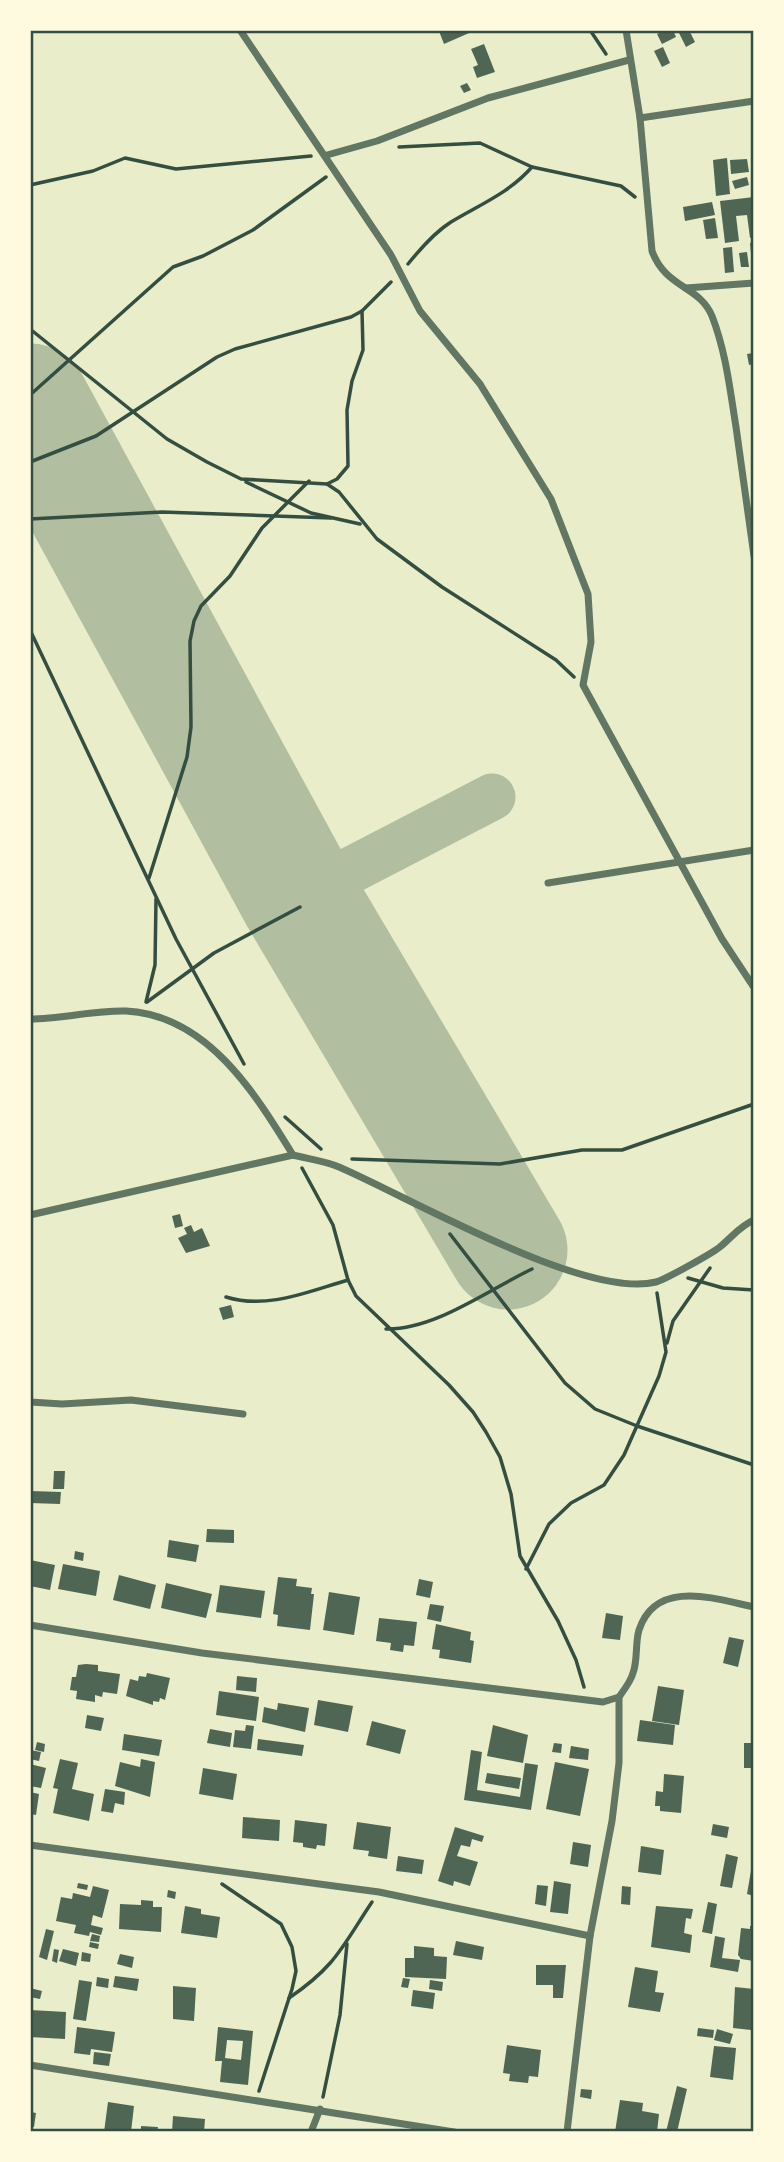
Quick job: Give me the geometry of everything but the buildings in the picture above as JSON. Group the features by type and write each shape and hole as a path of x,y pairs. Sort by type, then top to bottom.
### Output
{"street":[{"path":"240,30 336,168 401,273 420,311 480,384 526,456 561,520 587,594 591,642 583,685 722,939 754,987"},
{"path":"626,30 640,118 652,251 658,267 667,277 685,288 710,313 727,369 754,556"},
{"path":"327,155 377,141 488,98 629,60"},
{"path":"640,118 754,100"},
{"path":"685,288 754,283"},
{"path":"548,883 678,860 754,850"},
{"path":"754,971 754,987"},
{"path":"30,1019 122,1011 145,1013 189,1031 224,1060 253,1090 293,1155"},
{"path":"30,1215 293,1155 334,1163 434,1214 546,1262 624,1282 657,1282 719,1248 735,1232 754,1220"},
{"path":"30,1402 62,1405 131,1400 243,1414"},
{"path":"567,2132 590,1936 618,1774 620,1697 634,1674 639,1629 659,1602 673,1597 697,1594 754,1607"},
{"path":"30,1625 202,1653 587,1702 603,1702 620,1697"},
{"path":"30,1845 379,1892 590,1936"},
{"path":"30,2065 454,2132"},
{"path":"311,2132 320,2109"}],"path":[{"path":"590,30 613,65"},
{"path":"377,141 408,148 480,143 532,167 621,186 646,207"},
{"path":"30,186 93,171 125,158 176,169 327,155"},
{"path":"30,462 96,436 217,357 235,349 317,328 362,311 401,273 431,238 451,222 517,185 532,167"},
{"path":"30,395 173,267 203,256 253,230 336,168"},
{"path":"327,484 337,479 348,466 347,410 363,350 362,311"},
{"path":"30,328 167,439 290,503 331,518 362,524"},
{"path":"241,479 327,484 339,492 362,524 403,560 556,660 583,685"},
{"path":"149,878 187,757 191,727 190,641 194,621 201,606 230,576 271,517 290,503 309,481"},
{"path":"30,519 162,512 331,518"},
{"path":"30,631 191,968 237,1047 253,1090"},
{"path":"156,897 155,965 145,1004 191,968 241,937 300,907"},
{"path":"279,1114 312,1139 334,1163 375,1158 500,1164 582,1150 622,1150 754,1104"},
{"path":"293,1155 333,1225 348,1280 356,1296 386,1329 449,1385 473,1412 500,1457 511,1494 520,1556 558,1621 576,1660 587,1702"},
{"path":"434,1214 565,1382 595,1409 636,1426 754,1465"},
{"path":"386,1329 416,1326 546,1262"},
{"path":"672,1274 702,1283 754,1290"},
{"path":"226,1297 244,1303 267,1301 348,1280"},
{"path":"657,1282 658,1307 666,1345"},
{"path":"526,1569 541,1535 560,1511 604,1485 659,1376 673,1321 702,1283"},
{"path":"220,1883 274,1918 287,1934 296,1971 269,2052 257,2099"},
{"path":"288,1999 329,1968 379,1892"},
{"path":"320,2109 340,2015 347,1944"}],"taxiway":[{"path":"299,897 492,797"}],"runway":[{"path":"30,403 299,897 508,1250"}]}
